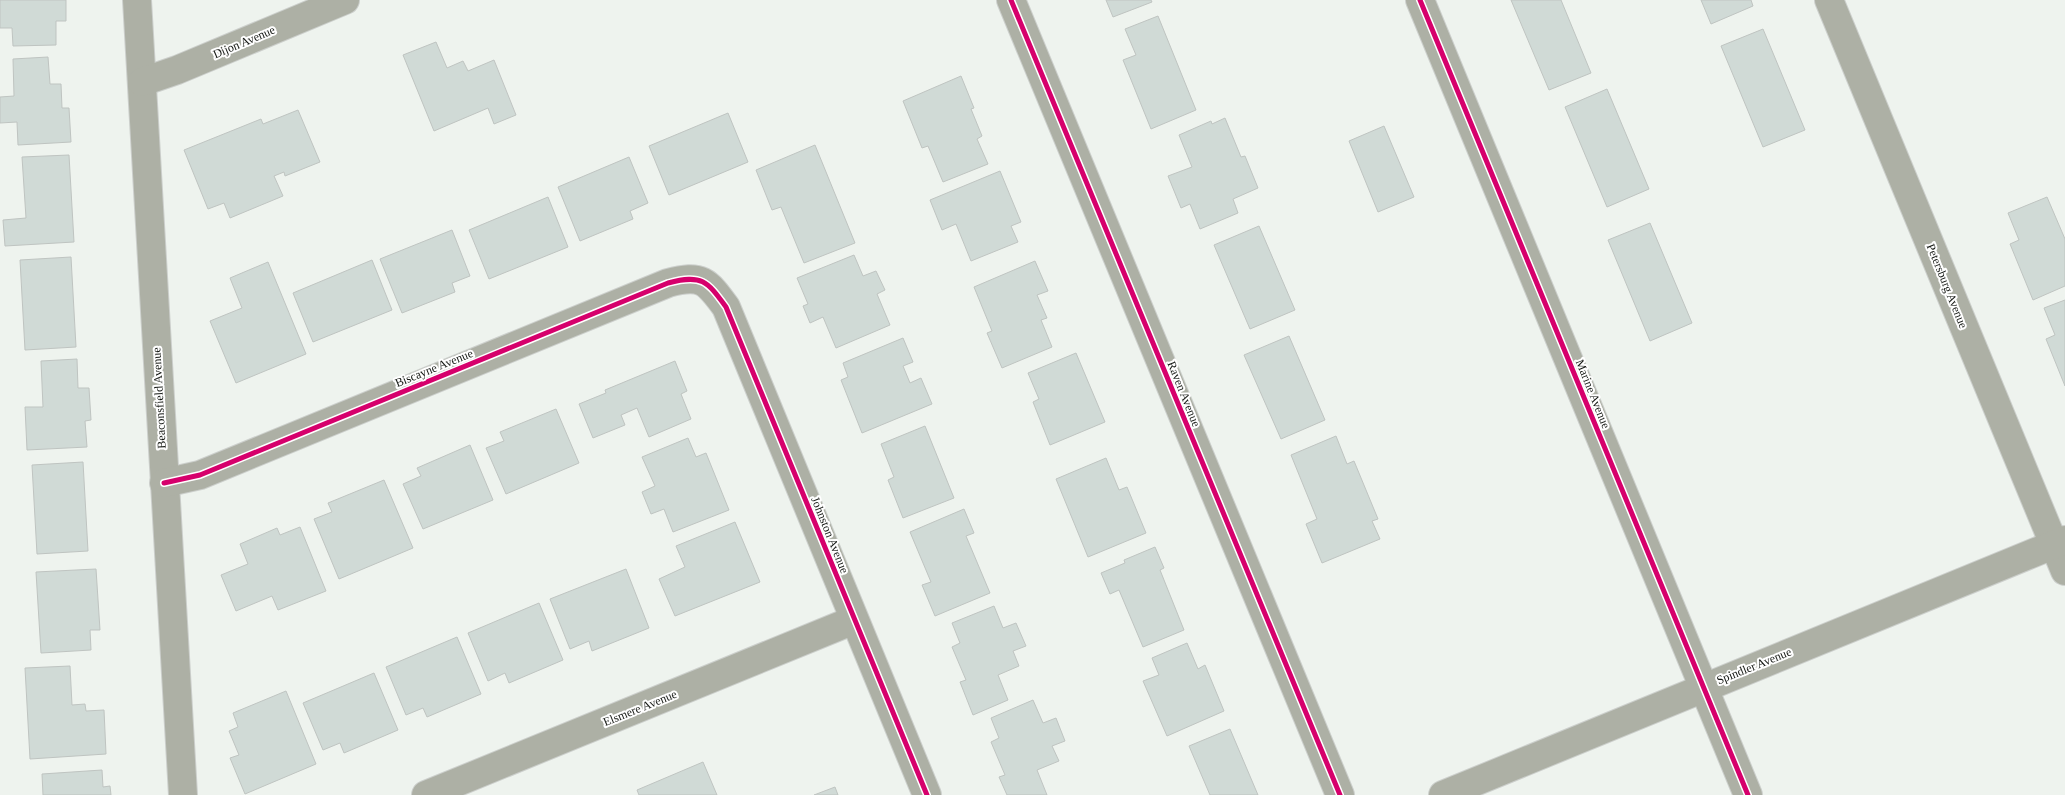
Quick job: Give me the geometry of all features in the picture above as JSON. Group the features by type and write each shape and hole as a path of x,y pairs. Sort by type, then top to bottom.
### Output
{"street":[{"name":"Beaconsfield Avenue","path":"137,0 183,795"},
{"name":"Dijon Avenue","path":"142,82 177,70 345,0"},
{"name":"Raven Avenue","path":"1010,0 1340,795"},
{"name":"Marine Avenue","path":"1420,0 1748,795"},
{"name":"Petersburg Avenue","path":"1829,0 2059,542 2065,571"},
{"name":"Biscayne Avenue","path":"164,483 200,475 668,282 684,278 698,280 710,285"},
{"name":"Johnston Avenue","path":"710,285 726,307 927,795"},
{"name":"Spindler Avenue","path":"1443,795 2059,542"},
{"name":"Elsmere Avenue","path":"426,795 854,620"}],"building":[{"path":"0,0 66,0 66,21 56,21 56,45 13,46 12,28 0,28"},
{"path":"1106,0 1151,0 1152,2 1113,17"},
{"path":"1511,0 1561,0 1591,73 1549,90"},
{"path":"1701,0 1751,0 1753,6 1711,24"},
{"path":"1158,16 1196,110 1151,129 1123,60 1136,55 1125,29"},
{"path":"1763,29 1805,130 1763,147 1721,46"},
{"path":"436,42 447,68 463,61 468,71 494,60 516,115 494,124 488,108 434,131 403,55"},
{"path":"48,57 50,84 61,84 62,108 69,108 71,142 18,145 17,122 0,123 0,97 14,96 13,59"},
{"path":"961,76 974,108 971,109 982,136 977,139 988,164 943,182 928,146 922,148 903,101"},
{"path":"1607,89 1649,189 1607,207 1565,107"},
{"path":"298,110 320,162 285,176 284,172 274,176 283,196 230,218 224,203 208,209 184,150 261,119 263,124"},
{"path":"728,113 748,162 669,195 649,146"},
{"path":"1225,118 1241,157 1245,156 1258,188 1233,199 1238,213 1200,229 1190,204 1181,208 1168,176 1192,167 1179,135 1211,121 1212,124"},
{"path":"1384,126 1414,197 1378,212 1349,141"},
{"path":"815,145 855,243 804,263 781,207 772,210 756,170"},
{"path":"69,155 74,242 5,246 3,220 26,218 22,157"},
{"path":"629,157 648,203 630,211 633,219 580,241 558,187"},
{"path":"1000,171 1021,222 1011,226 1018,242 971,261 956,224 942,230 930,200"},
{"path":"548,197 568,247 489,279 469,230"},
{"path":"2047,197 2065,239 2065,286 2033,300 2010,244 2019,240 2008,213"},
{"path":"1650,223 1692,323 1650,341 1608,240"},
{"path":"1259,226 1295,310 1250,329 1214,245"},
{"path":"452,230 470,276 452,283 455,292 402,313 380,259"},
{"path":"854,255 863,276 876,271 885,290 877,294 890,325 836,348 823,317 810,323 803,306 808,304 797,278"},
{"path":"71,257 76,347 25,350 20,260"},
{"path":"372,260 392,310 313,342 293,293"},
{"path":"1035,261 1048,291 1037,295 1047,318 1041,320 1052,347 1002,368 987,333 992,331 974,287"},
{"path":"268,262 306,354 236,383 210,321 242,308 230,278"},
{"path":"2065,300 2065,386 2046,339 2055,335 2044,308"},
{"path":"1289,336 1325,420 1281,439 1244,355"},
{"path":"903,338 913,362 903,366 910,383 921,378 932,404 862,433 841,380 848,377 843,363"},
{"path":"1076,353 1105,422 1050,445 1033,402 1039,399 1028,373"},
{"path":"77,359 78,388 89,388 91,420 85,421 87,447 27,450 25,407 43,407 41,361"},
{"path":"675,361 687,391 681,394 691,419 649,437 637,408 621,415 625,425 593,438 579,404 606,393 605,390"},
{"path":"556,409 579,463 506,494 486,448 504,441 500,432"},
{"path":"925,426 954,498 903,518 888,480 894,477 881,444"},
{"path":"1336,436 1347,464 1354,461 1378,519 1372,521 1380,539 1322,563 1306,524 1317,519 1291,455"},
{"path":"688,438 696,457 706,453 729,510 673,532 664,509 651,514 642,492 655,486 642,457"},
{"path":"470,445 493,500 423,529 403,484 421,476 417,468"},
{"path":"1106,458 1119,490 1127,487 1146,533 1088,557 1056,479"},
{"path":"83,462 88,551 37,554 32,465"},
{"path":"384,480 413,548 339,579 314,519 332,512 328,503"},
{"path":"964,509 974,533 966,536 990,593 935,616 922,585 931,582 910,532"},
{"path":"735,522 760,582 675,616 659,579 685,567 676,546"},
{"path":"300,527 326,591 278,610 272,596 236,611 221,575 248,564 240,544 277,528 280,535"},
{"path":"1155,547 1164,568 1160,570 1184,630 1143,647 1119,590 1110,594 1101,573 1125,563 1124,560"},
{"path":"96,569 100,630 90,630 91,650 41,653 36,572"},
{"path":"626,569 649,628 592,651 589,641 570,649 550,599"},
{"path":"539,603 563,660 509,683 505,673 488,681 468,633"},
{"path":"994,606 1003,628 1016,623 1026,646 1013,651 1019,666 998,675 1008,700 973,715 960,682 966,680 952,647 960,643 952,623"},
{"path":"457,637 481,694 427,717 423,708 406,715 386,667"},
{"path":"1187,643 1198,669 1205,665 1224,711 1167,736 1143,681 1159,675 1152,658"},
{"path":"70,666 72,705 85,704 86,711 104,710 106,754 30,759 25,668"},
{"path":"374,673 398,730 344,753 340,743 323,750 303,703"},
{"path":"286,691 316,764 245,794 230,758 239,755 229,731 238,727 233,713"},
{"path":"1033,700 1043,723 1056,718 1065,741 1052,746 1059,761 1037,770 1047,795 1007,795 999,777 1005,775 991,742 999,738 991,718"},
{"path":"1230,729 1258,795 1210,795 1189,746"},
{"path":"703,762 717,795 639,795 637,790"},
{"path":"102,770 103,787 110,786 111,795 43,795 42,774"},
{"path":"835,787 838,795 814,795"}],"cycle path":[{"path":"1011,0 1340,795"},
{"path":"1420,0 1748,795"},
{"path":"164,483 200,475 668,283 689,279 703,282 714,291 726,307 927,795"}]}
